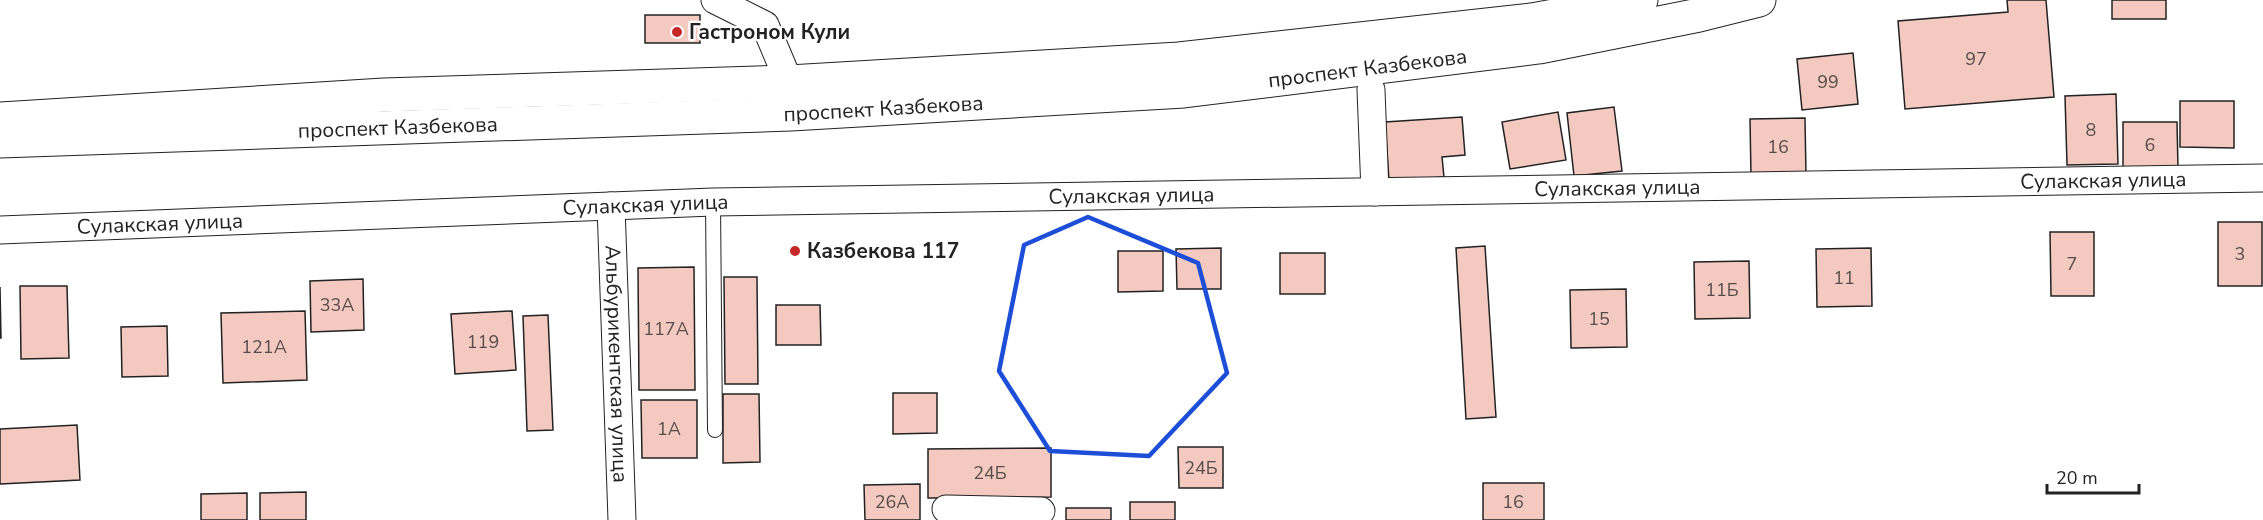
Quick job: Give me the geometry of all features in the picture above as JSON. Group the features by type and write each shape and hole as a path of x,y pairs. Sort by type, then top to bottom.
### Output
{"highway":[{"name":"проспект Казбекова","path":"0,119 384,95 789,82 1179,59 1532,20 1641,0"},
{"name":"проспект Казбекова","path":"0,141 792,114 1184,91 1539,47 1759,0"}],"street":[{"path":"715,0 765,25 789,82"},
{"path":"1371,90 1375,192"},
{"name":"Сулакская улица","path":"0,230 713,202 2263,178"},
{"name":"Альбурикентская улица","path":"611,206 622,520"},
{"path":"946,509 1009,515 1041,511"}],"lane":[{"path":"713,202 715,430"}],"highlighted area":[{"path":"1088,217 1198,263 1227,373 1149,456 1050,451 999,371 1024,245"}],"building":[{"path":"2007,0 2046,0 2054,97 1905,109 1898,21 2008,12"},
{"path":"2112,0 2166,0 2166,19 2112,19"},
{"path":"645,15 700,15 700,43 645,43"},
{"path":"1853,53 1858,104 1802,110 1797,59"},
{"path":"2116,94 2118,164 2067,165 2065,96"},
{"path":"2180,101 2234,101 2234,148 2180,147"},
{"path":"1614,107 1622,171 1574,176 1567,113"},
{"path":"1558,112 1566,160 1510,169 1502,122"},
{"path":"1462,117 1465,155 1442,157 1444,177 1389,181 1385,122"},
{"path":"1805,118 1806,176 1751,176 1750,119"},
{"path":"2123,122 2177,122 2178,168 2123,168"},
{"path":"2218,222 2262,222 2262,286 2218,286"},
{"path":"2050,232 2094,232 2094,296 2051,296"},
{"path":"1485,246 1496,417 1466,419 1456,248"},
{"path":"1221,248 1221,289 1177,289 1176,249"},
{"path":"1871,248 1872,306 1817,307 1816,249"},
{"path":"1118,251 1163,251 1163,291 1118,292"},
{"path":"1280,253 1325,253 1325,294 1280,294"},
{"path":"1749,261 1750,318 1695,319 1694,262"},
{"path":"694,267 695,390 639,390 638,268"},
{"path":"724,277 757,277 758,384 725,384"},
{"path":"363,279 364,330 311,332 310,281"},
{"path":"20,286 67,286 69,358 21,359"},
{"path":"0,287 1,338 0,338"},
{"path":"1626,289 1627,347 1571,348 1570,290"},
{"path":"776,305 820,305 821,345 776,345"},
{"path":"305,311 307,380 223,383 221,313"},
{"path":"512,311 516,370 455,374 451,314"},
{"path":"548,315 553,430 527,431 523,316"},
{"path":"167,326 168,376 122,377 121,327"},
{"path":"893,393 937,393 937,433 893,434"},
{"path":"723,394 759,394 760,462 723,463"},
{"path":"641,400 697,400 697,458 642,458"},
{"path":"77,425 80,480 0,484 0,429"},
{"path":"1178,447 1223,447 1223,488 1179,488"},
{"path":"1051,448 1051,497 928,498 928,449"},
{"path":"1483,483 1544,483 1544,520 1483,520"},
{"path":"920,484 920,520 865,520 864,485"},
{"path":"306,492 306,520 260,520 260,493"},
{"path":"247,493 247,520 201,520 201,494"},
{"path":"1130,502 1175,502 1175,520 1130,520"},
{"path":"1066,508 1111,508 1111,520 1066,520"}],"place":[{"name":"Гастроном Кули","path":"677,32"},
{"name":"Казбекова 117","path":"795,251"}]}
